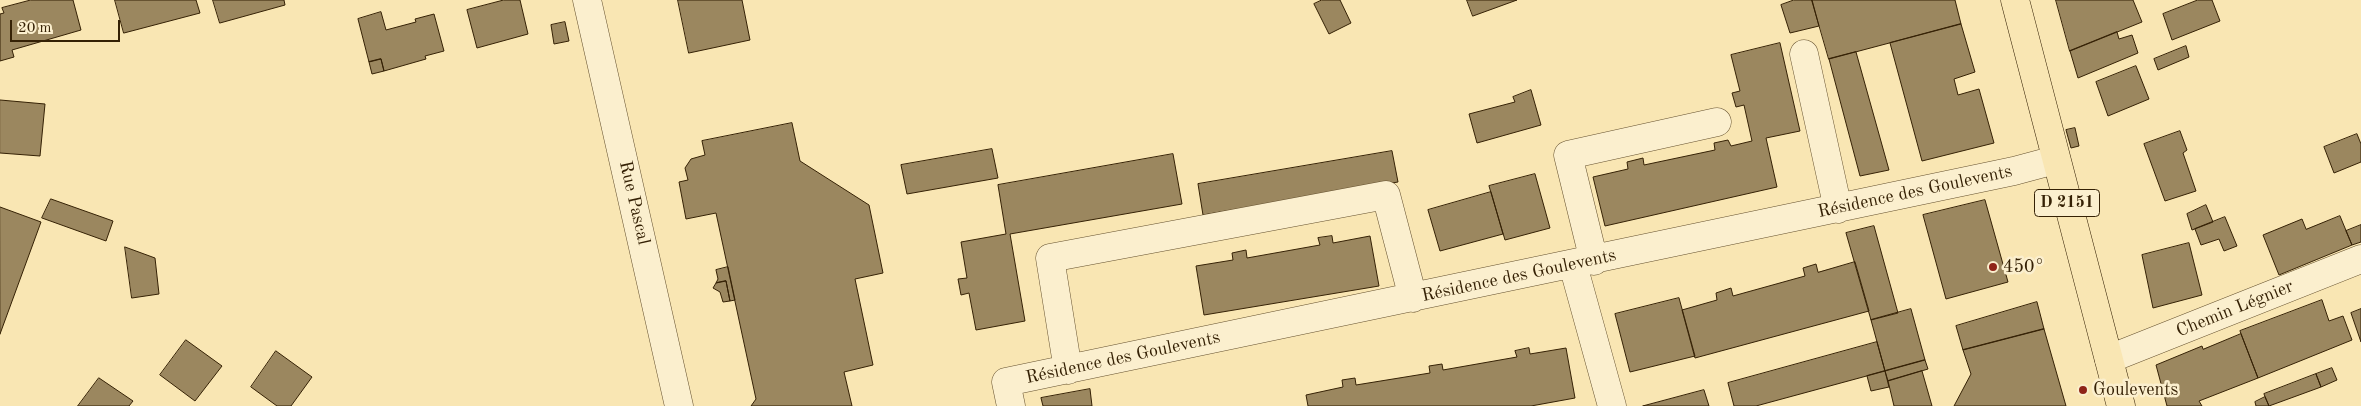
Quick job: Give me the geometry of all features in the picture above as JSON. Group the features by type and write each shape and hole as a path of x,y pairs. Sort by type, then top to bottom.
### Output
{"main road":[{"name":"D 2151","path":"2015,0 2055,160 2121,406"}],"street":[{"name":"Rue Pascal","path":"588,0 679,406"},
{"path":"1804,54 1838,209"},
{"path":"1612,406 1584,263 1568,155 1717,122"},
{"name":"Résidence des Goulevents","path":"1011,406 1006,382 1584,263 2014,171 2055,160"},
{"path":"1068,370 1050,258 1386,195 1413,298"},
{"name":"Chemin Légnier","path":"2109,359 2361,259"}],"building":[{"path":"31,0 73,0 81,30 12,50 14,57 0,61 0,14 4,13 2,8"},
{"path":"115,0 196,0 200,13 124,33"},
{"path":"213,0 284,0 285,5 220,23"},
{"path":"504,0 520,0 528,34 477,48 467,10"},
{"path":"678,0 742,0 750,40 689,53"},
{"path":"1322,0 1340,0 1351,23 1329,34 1314,4"},
{"path":"1467,0 1517,0 1473,16"},
{"path":"1794,0 1812,0 1819,26 1790,33 1781,5"},
{"path":"1812,0 1955,0 1961,24 1829,59"},
{"path":"2056,0 2133,0 2142,22 2070,51"},
{"path":"2198,0 2212,0 2220,21 2172,40 2163,14"},
{"path":"381,12 386,30 416,22 415,19 434,14 444,51 425,56 426,59 384,71 381,59 369,62 358,19"},
{"path":"565,22 569,41 554,44 551,25"},
{"path":"1961,24 1975,72 1954,79 1958,95 1979,89 1994,143 1922,161 1890,43"},
{"path":"2117,32 2119,39 2132,35 2138,53 2078,78 2070,51"},
{"path":"1780,43 1800,131 1766,138 1777,187 1605,226 1593,177 1628,169 1627,162 1643,158 1644,165 1715,150 1714,143 1728,140 1731,146 1752,141 1744,105 1736,107 1732,93 1740,91 1731,55"},
{"path":"2186,46 2189,57 2158,70 2154,59"},
{"path":"1856,52 1889,170 1860,176 1829,59"},
{"path":"381,59 384,71 372,74 369,62"},
{"path":"2136,66 2149,99 2108,116 2096,82"},
{"path":"1531,90 1541,125 1477,143 1469,114 1515,102 1513,97"},
{"path":"0,100 45,104 40,156 0,153"},
{"path":"792,123 800,161 869,205 883,273 855,279 873,365 844,372 852,406 751,406 756,399 716,213 686,219 679,182 688,180 685,168 691,159 705,155 702,141"},
{"path":"2075,128 2079,146 2071,148 2066,130"},
{"path":"2180,131 2187,150 2183,153 2196,191 2165,201 2144,144"},
{"path":"2357,134 2361,144 2361,162 2334,173 2324,147"},
{"path":"992,149 998,178 907,194 901,165"},
{"path":"1392,151 1398,182 1203,215 1198,184"},
{"path":"1173,154 1182,204 1010,234 1025,321 976,330 969,293 961,295 958,279 967,278 961,242 1006,234 998,185"},
{"path":"1535,174 1550,228 1505,240 1489,186"},
{"path":"1491,192 1503,234 1440,251 1428,210"},
{"path":"51,199 113,221 106,241 42,218"},
{"path":"1985,200 2008,282 1946,299 1923,215"},
{"path":"2206,205 2213,222 2192,230 2187,214"},
{"path":"0,207 41,222 0,334"},
{"path":"2340,216 2352,245 2279,275 2263,235 2302,219 2306,229"},
{"path":"2225,217 2237,246 2224,251 2219,239 2201,245 2195,229"},
{"path":"2361,225 2361,242 2352,245 2346,231"},
{"path":"1874,226 1898,313 1871,320 1846,233"},
{"path":"1332,236 1333,243 1370,236 1379,286 1204,315 1196,266 1233,260 1232,253 1246,250 1247,258 1320,245 1318,238"},
{"path":"2189,243 2202,295 2153,308 2142,255"},
{"path":"125,247 155,258 159,294 132,298"},
{"path":"1855,262 1869,311 1695,358 1682,310 1717,300 1716,293 1731,288 1733,296 1805,276 1803,268 1816,264 1818,272"},
{"path":"728,267 735,300 730,301 726,281 716,283 718,279 716,270"},
{"path":"726,281 730,301 723,302 720,292 713,288 716,283"},
{"path":"1679,298 1695,356 1630,372 1615,314"},
{"path":"2322,300 2329,321 2343,316 2352,340 2258,378 2240,331"},
{"path":"2037,302 2044,329 1963,350 1956,326"},
{"path":"1911,309 1925,360 1885,371 1871,320"},
{"path":"2361,309 2361,342 2351,313"},
{"path":"2044,329 2066,406 1954,406 1971,374 1963,350"},
{"path":"2241,334 2258,378 2199,401 2202,406 2167,406 2156,365 2202,346 2203,349"},
{"path":"186,340 222,366 195,401 160,375"},
{"path":"1877,342 1885,371 1756,406 1734,406 1728,383"},
{"path":"1529,348 1530,354 1566,348 1575,398 1531,406 1308,406 1306,395 1343,387 1342,380 1355,378 1356,385 1430,373 1429,366 1442,364 1443,370 1517,357 1515,351"},
{"path":"276,351 312,377 291,406 277,406 251,387"},
{"path":"1925,360 1928,369 1888,381 1885,371"},
{"path":"2332,368 2337,380 2321,387 2316,374"},
{"path":"1885,371 1889,387 1871,391 1867,376"},
{"path":"1922,371 1932,406 1894,406 1888,381"},
{"path":"2316,374 2321,387 2269,406 2264,394"},
{"path":"99,378 133,401 129,406 78,406"},
{"path":"1090,389 1092,406 1043,406 1041,398"},
{"path":"1704,390 1709,406 1643,406"},
{"path":"2265,397 2269,406 2256,406 2255,402"}],"place":[{"name":"450°","path":"1993,267"},
{"name":"Goulevents","path":"2083,390"}]}
